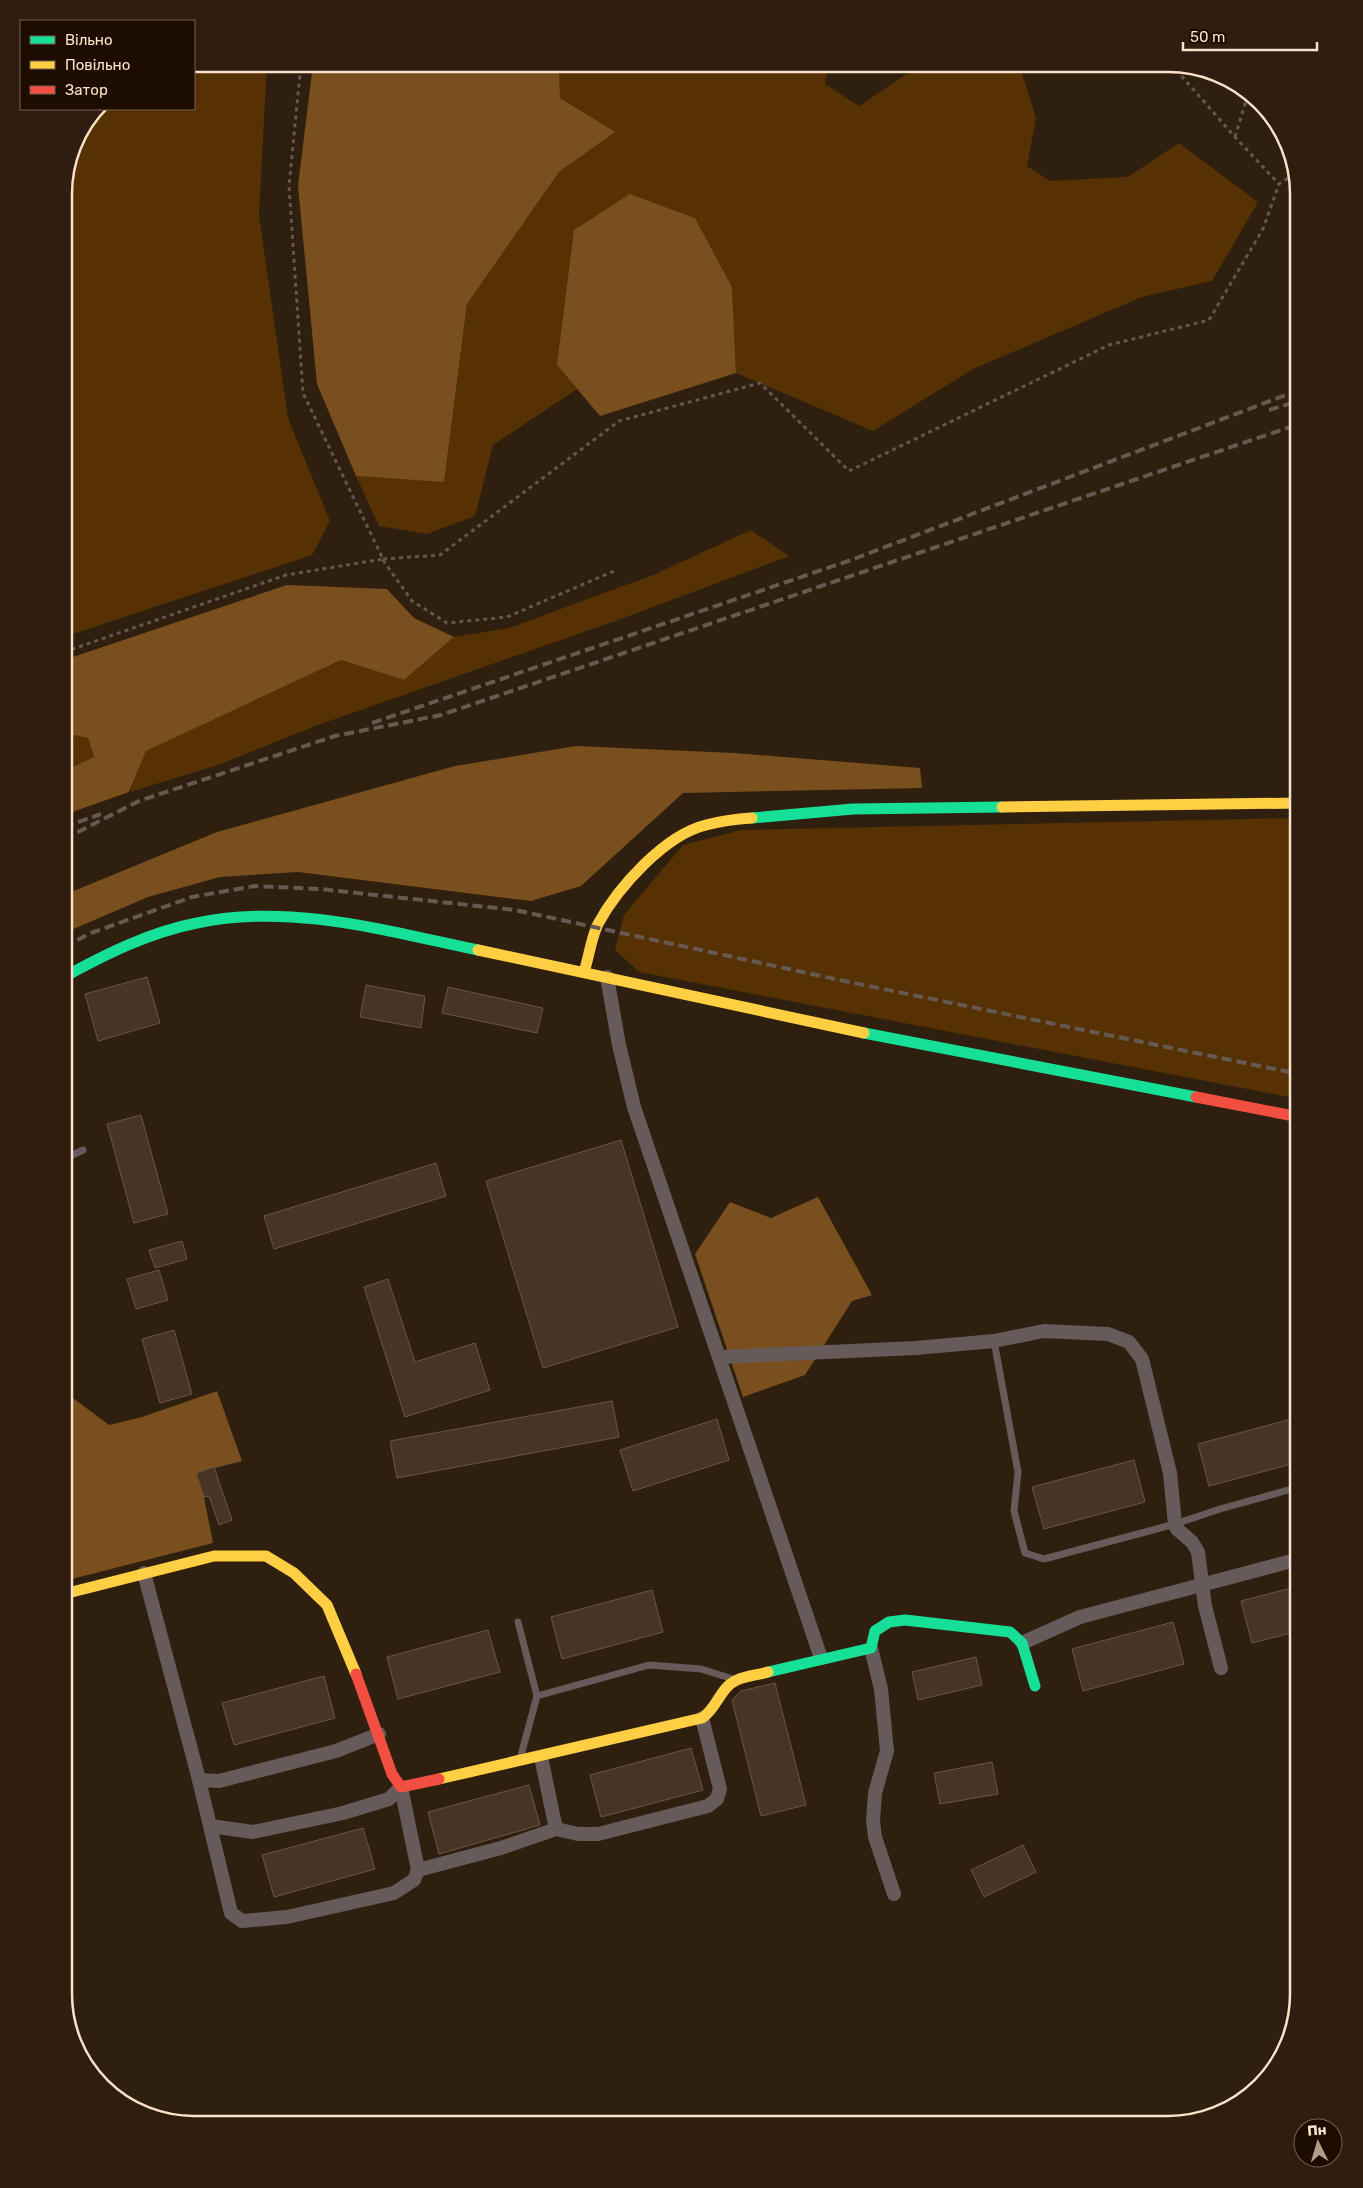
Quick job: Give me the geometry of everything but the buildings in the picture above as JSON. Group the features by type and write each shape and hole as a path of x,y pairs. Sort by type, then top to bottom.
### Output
{"street":[{"path":"584,972 598,925 620,893 645,864 673,840 705,826 748,818 853,809 1290,804"},
{"path":"73,972 106,953 170,929 217,919 273,916 346,922 890,1038 1290,1115"},
{"path":"607,977 619,1045 634,1107 821,1658"},
{"path":"719,1357 916,1348 994,1341 1044,1331 1108,1334 1129,1342 1142,1359 1170,1473 1175,1524 1192,1542 1198,1552 1202,1584 1221,1668"},
{"path":"72,1592 144,1573 214,1556 266,1556 294,1573 327,1605 346,1646 392,1774 402,1787 418,1870 414,1880 394,1892 287,1917 242,1921 231,1913 199,1780 144,1573"},
{"path":"1022,1643 1080,1617 1290,1561"},
{"path":"894,1894 875,1836 873,1821 875,1793 887,1751 881,1689 871,1648 875,1631 889,1622 905,1620 1010,1632 1022,1643 1034,1686"},
{"path":"210,1826 253,1832 343,1813 389,1799 402,1787 541,1757 702,1718 710,1715 720,1693 727,1685 736,1680 821,1658 871,1648"},
{"path":"418,1870 501,1848 556,1830 598,1834 708,1806 717,1799 720,1789 702,1718"},
{"path":"199,1780 219,1781 336,1751 379,1734"},
{"path":"541,1757 556,1830"}],"lane":[{"path":"72,1155 83,1150"},
{"path":"994,1341 1018,1472 1014,1511 1025,1552 1044,1559 1175,1524 1290,1490"},
{"path":"518,1622 537,1696 519,1762"},
{"path":"537,1696 649,1665 702,1668 736,1680"}],"path":[{"path":"300,73 289,186 303,393 383,559 412,601 447,623 507,617 614,571"},
{"path":"1179,73 1279,184"},
{"path":"1235,137 1246,101"},
{"path":"73,649 286,575 383,559 440,555 619,422 760,383 848,471 1109,345 1210,320 1263,230 1279,184 1289,177"}],"shaded area":[{"path":"195,73 267,73 259,215 288,418 330,521 312,555 73,634 73,186 75,171 89,133 106,110 195,110"},
{"path":"312,73 559,73 560,98 615,132 559,172 467,304 444,482 356,476 317,384 298,186"},
{"path":"559,73 827,73 825,84 859,106 905,75 912,73 1022,73 1036,118 1027,166 1050,181 1128,177 1179,143 1258,202 1212,281 1142,297 973,369 873,431 736,373 732,287 695,218 630,194 557,365 577,389 493,445 475,516 427,534 379,526 356,476 444,481 467,304 559,172 614,132 560,98"},
{"path":"630,194 695,218 732,287 736,373 600,416 557,365 574,230"},
{"path":"751,530 789,556 621,619 318,725 221,764 130,792 145,751 341,660 404,680 454,637 509,628 653,575"},
{"path":"287,585 387,589 414,618 454,637 404,680 341,660 146,751 129,792 73,812 73,767 94,757 88,738 73,735 73,657"},
{"path":"73,735 88,738 94,758 73,767"},
{"path":"576,746 734,753 920,768 922,788 683,793 581,886 531,901 298,872 220,877 148,897 73,929 73,891 217,832 455,766"},
{"path":"1290,818 1290,1097 639,972 615,950 624,915 683,845 741,830"},
{"path":"818,1197 872,1295 852,1301 805,1375 743,1397 695,1254 730,1202 771,1218"},
{"path":"217,1391 242,1461 196,1473 204,1497 213,1543 72,1579 72,1398 109,1425 142,1417"}],"railway":[{"path":"372,723 851,560 1290,393"},
{"path":"1269,410 1290,404"},
{"path":"73,835 139,801 335,736 441,715 1290,427"},
{"path":"73,824 101,814"},
{"path":"73,943 91,933 192,897 255,886 320,889 515,910 849,982 1290,1072"}],"traffic: fast":[{"path":"752,818 853,809 1002,807"},
{"path":"73,972 112,952 162,932 197,923 232,918 268,916 338,922 478,950"},
{"path":"864,1033 1196,1097"},
{"path":"768,1672 871,1648 875,1631 889,1622 905,1620 1010,1632 1022,1643 1035,1686"}],"traffic: slow":[{"path":"1002,807 1290,803"},
{"path":"584,972 598,924 618,894 644,864 675,839 690,831 717,822 752,818"},
{"path":"478,950 864,1033"},
{"path":"72,1592 214,1556 266,1556 294,1573 327,1605 356,1674"},
{"path":"439,1779 702,1718 731,1683 744,1677 768,1672"}],"traffic: jam":[{"path":"1196,1097 1290,1115"},
{"path":"356,1674 392,1774 401,1787 439,1779"}]}
